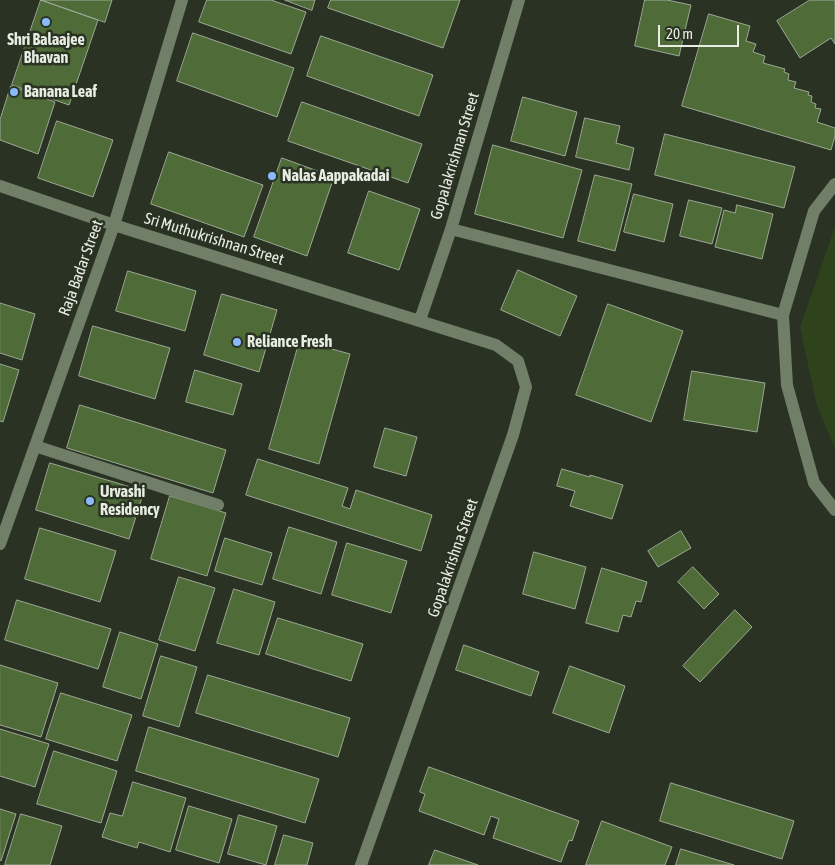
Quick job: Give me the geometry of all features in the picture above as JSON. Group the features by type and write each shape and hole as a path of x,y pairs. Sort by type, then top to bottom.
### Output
{"street":[{"name":"Raja Badar Street","path":"0,544 114,225 182,0"},
{"name":"Gopalakrishnan Street","path":"420,320 451,229 519,0"},
{"path":"835,184 814,211 783,315 787,386 814,483 835,510"},
{"name":"Sri Muthukrishnan Street","path":"0,186 114,225 420,320"},
{"path":"451,229 783,315"},
{"name":"Gopalakrishna Street","path":"361,865 513,435 526,387 518,361 496,345 420,320"},
{"path":"35,446 218,504"}],"green space":[{"path":"835,227 835,448 817,406 800,327"}],"building":[{"path":"41,0 98,20 69,105 12,85"},
{"path":"41,0 112,0 105,22"},
{"path":"207,0 271,0 306,12 291,54 199,22"},
{"path":"285,0 315,0 312,10"},
{"path":"331,0 460,0 443,48 328,8"},
{"path":"645,0 667,0 691,5 679,56 635,46"},
{"path":"810,0 835,0 835,44 831,38 800,58 777,21"},
{"path":"709,14 750,26 746,41 756,44 753,52 765,56 763,63 785,69 784,72 789,74 788,80 796,82 794,88 809,92 808,95 812,96 811,102 816,104 815,108 821,109 817,122 835,128 831,150 682,106"},
{"path":"193,33 294,68 277,117 177,81"},
{"path":"321,36 433,75 419,116 307,76"},
{"path":"11,86 55,102 38,154 0,140 0,120"},
{"path":"523,97 577,112 565,156 511,141"},
{"path":"302,102 422,144 408,183 288,141"},
{"path":"585,118 620,126 616,143 634,148 629,170 576,157"},
{"path":"57,121 113,140 93,197 38,178"},
{"path":"665,134 795,167 784,208 655,175"},
{"path":"493,145 582,170 563,238 475,214"},
{"path":"169,152 263,185 244,237 151,204"},
{"path":"282,158 334,177 307,256 254,237"},
{"path":"595,175 632,184 615,251 578,241"},
{"path":"369,191 420,209 399,270 348,253"},
{"path":"634,194 673,204 664,242 624,232"},
{"path":"689,200 722,208 712,244 680,236"},
{"path":"737,205 773,214 762,259 715,247 724,210 735,213"},
{"path":"518,270 577,296 560,336 501,310"},
{"path":"128,271 196,291 185,331 116,311"},
{"path":"222,294 277,310 259,372 204,355"},
{"path":"0,303 35,314 22,360 0,353"},
{"path":"608,304 683,331 651,422 576,395"},
{"path":"93,326 170,348 155,399 79,376"},
{"path":"300,340 350,354 319,464 269,449"},
{"path":"0,364 19,370 3,422 0,421"},
{"path":"195,370 242,384 233,415 186,402"},
{"path":"692,371 765,383 757,432 684,420"},
{"path":"80,405 226,450 213,493 67,448"},
{"path":"385,428 417,437 406,476 374,467"},
{"path":"258,459 348,488 342,506 350,509 356,490 432,515 421,551 246,495"},
{"name":"Urvashi Residency","path":"50,463 144,491 129,539 36,510"},
{"path":"562,469 623,485 612,519 570,506 575,491 557,486"},
{"path":"170,496 226,513 207,576 151,559"},
{"path":"289,527 337,542 321,594 273,579"},
{"path":"40,528 116,551 100,602 25,579"},
{"path":"681,531 691,548 658,567 648,551"},
{"path":"225,538 272,553 262,585 215,571"},
{"path":"347,543 407,561 391,613 332,595"},
{"path":"534,552 586,567 575,609 523,594"},
{"path":"693,567 719,594 704,609 678,582"},
{"path":"602,568 647,582 641,602 636,601 631,617 623,615 618,632 586,623"},
{"path":"179,577 215,588 195,651 159,640"},
{"path":"234,589 275,602 259,655 217,643"},
{"path":"17,600 111,629 98,669 5,640"},
{"path":"735,610 752,627 700,682 683,666"},
{"path":"278,618 363,644 351,681 266,654"},
{"path":"120,632 158,644 141,699 103,687"},
{"path":"464,645 539,672 531,696 456,670"},
{"path":"161,656 197,667 179,727 143,716"},
{"path":"0,665 58,683 41,737 0,725"},
{"path":"570,666 625,686 609,733 553,713"},
{"path":"208,675 350,718 338,757 196,713"},
{"path":"61,693 132,715 117,761 46,739"},
{"path":"149,727 319,779 305,823 136,771"},
{"path":"0,729 49,744 35,787 0,776"},
{"path":"54,751 117,771 101,823 37,804"},
{"path":"429,767 579,821 572,841 569,840 561,862 493,838 499,819 491,816 484,835 419,811 425,794 420,792"},
{"path":"133,782 186,798 170,852 139,842 137,848 102,837 110,813 122,816"},
{"path":"671,783 794,821 782,859 660,821"},
{"path":"189,806 232,819 219,863 176,850"},
{"path":"0,809 16,814 1,861 0,860"},
{"path":"21,814 62,826 50,865 5,865"},
{"path":"239,815 277,826 266,865 228,854"},
{"path":"602,821 672,847 665,865 586,865"},
{"path":"284,835 313,843 307,865 275,865"},
{"path":"681,849 734,865 676,865"},
{"path":"435,850 478,865 429,865"}],"place":[{"name":"Shri Balaajee Bhavan","path":"46,22"},
{"name":"Banana Leaf","path":"14,92"},
{"name":"Nalas Aappakadai","path":"272,176"},
{"name":"Reliance Fresh","path":"237,342"},
{"name":"Urvashi Residency","path":"90,501"}]}
